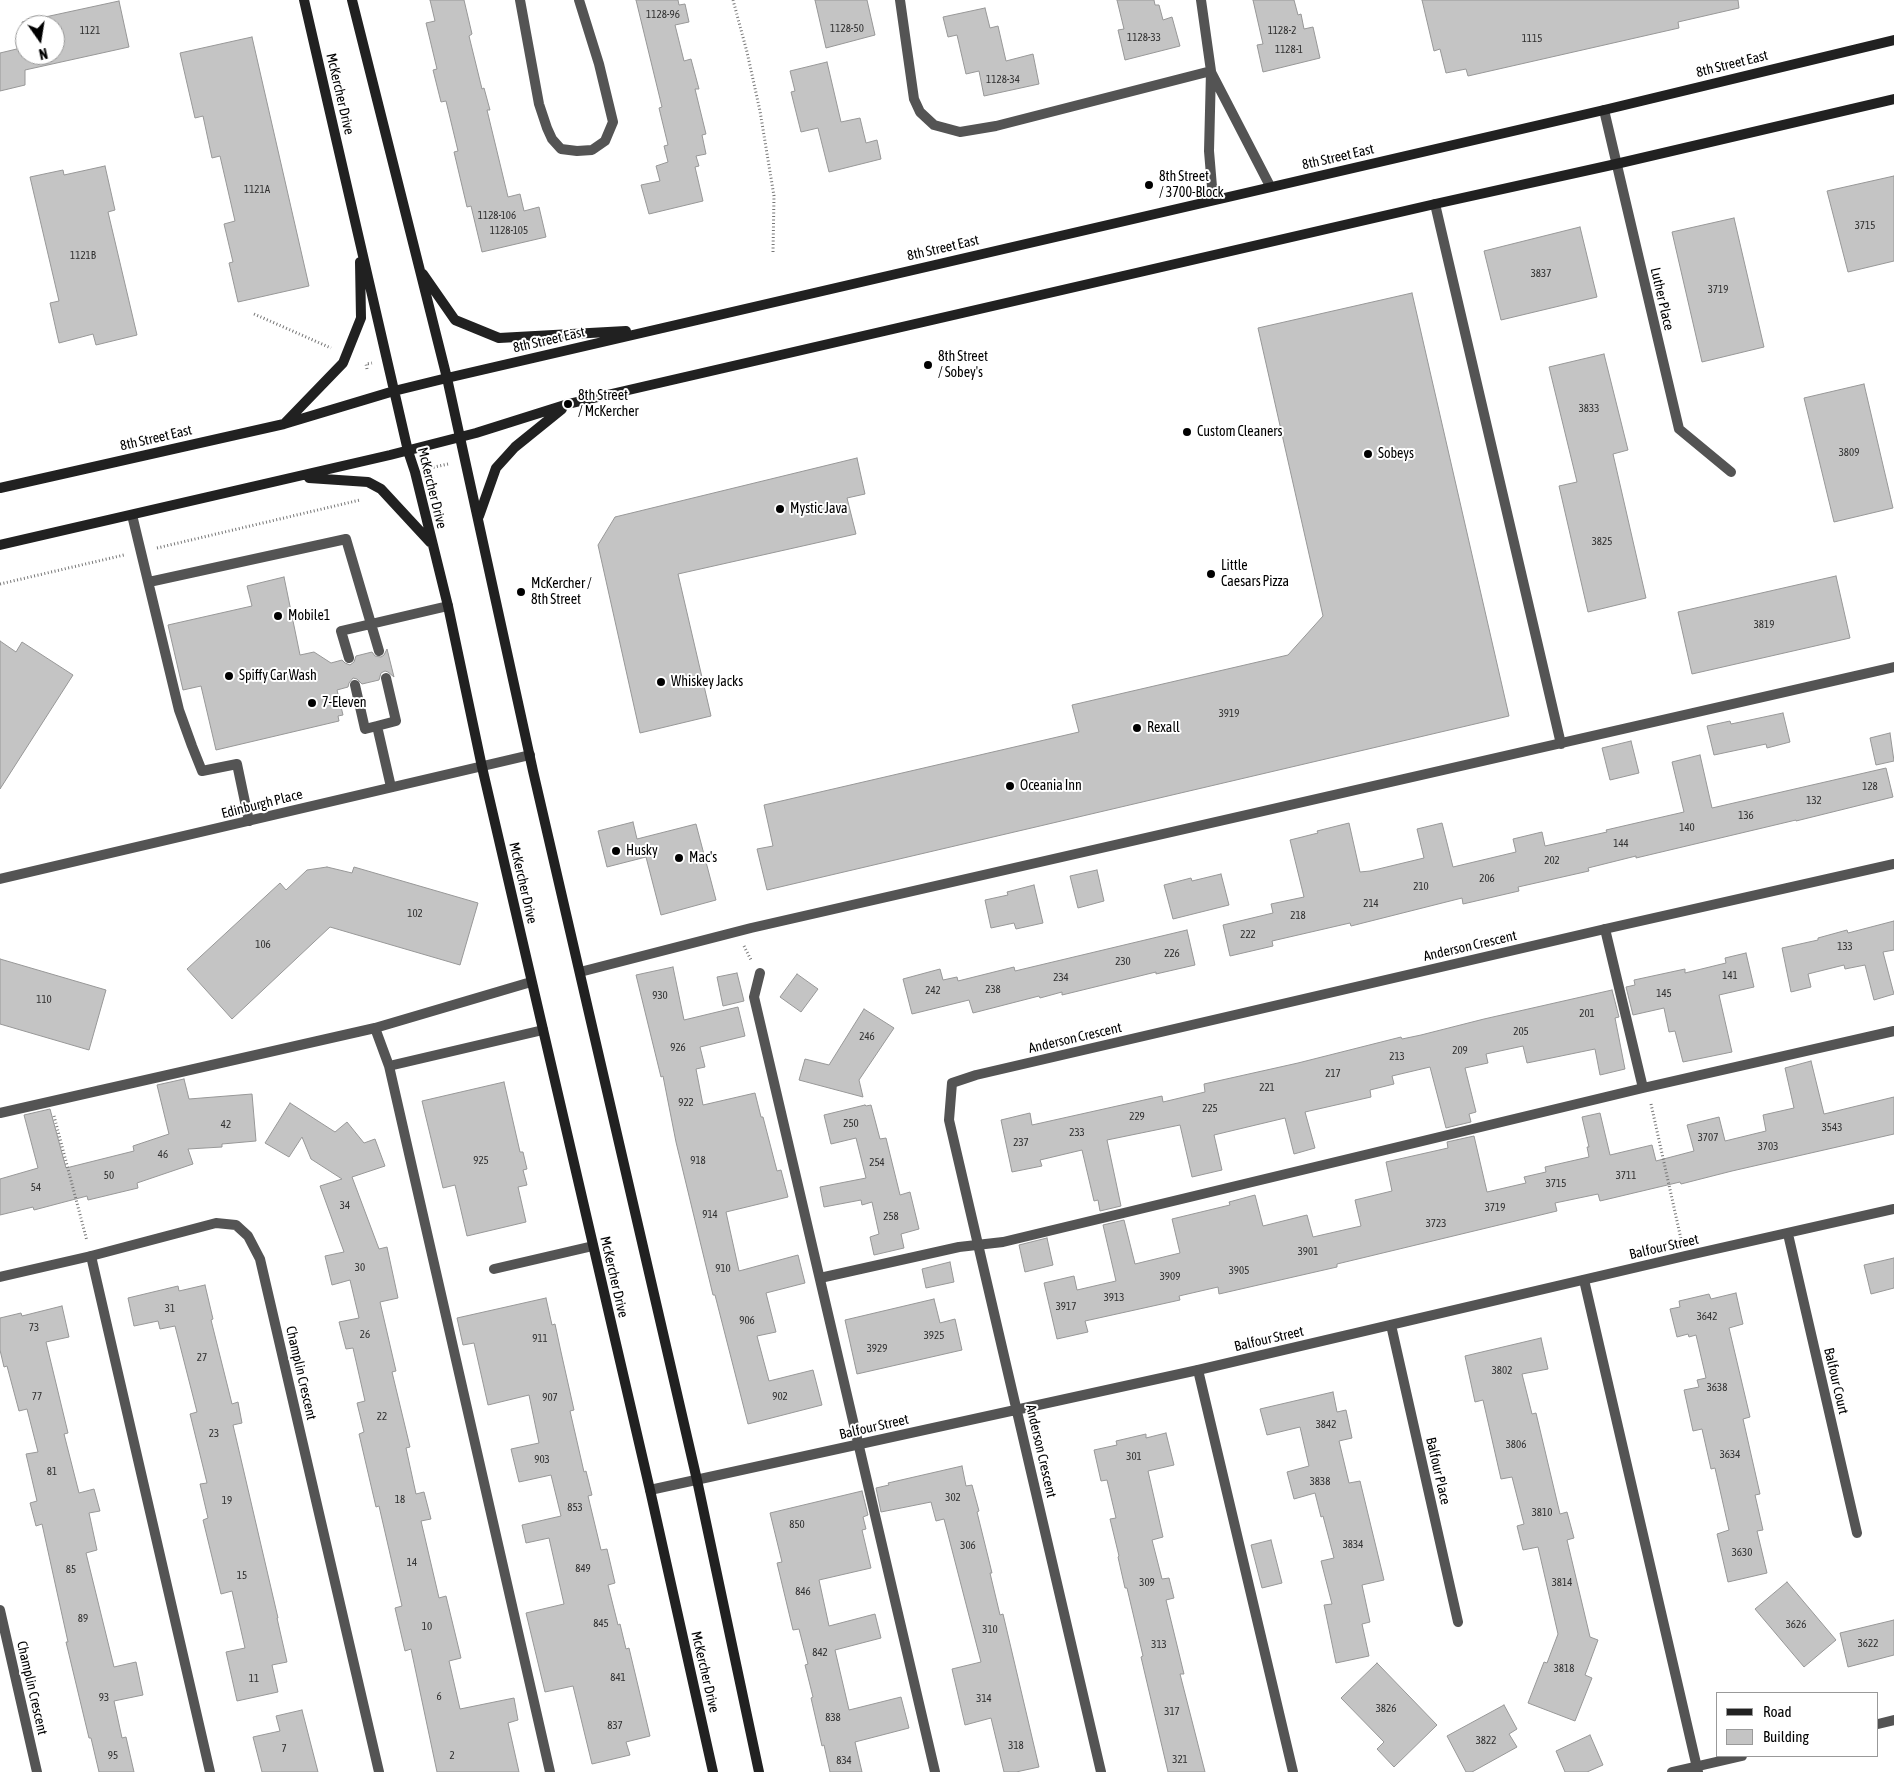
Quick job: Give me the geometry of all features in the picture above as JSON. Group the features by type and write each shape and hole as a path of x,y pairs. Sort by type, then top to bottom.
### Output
{"main road":[{"name":"McKercher Drive","path":"304,0 408,451 415,472 448,606 482,767 650,1490 713,1772"},
{"path":"352,0 466,460 530,755 697,1480 759,1772"},
{"name":"8th Street East","path":"0,488 284,424 394,391 447,378 1213,199 1604,110 1894,40"},
{"path":"0,545 408,451 568,404 1616,164 1894,98"},
{"path":"284,424 343,363 361,318 360,243"},
{"path":"418,266 455,320 499,338 654,330"},
{"path":"479,517 496,468 515,447 568,404"},
{"path":"298,477 368,482 381,489 431,543"}],"street":[{"path":"520,0 539,104 547,128 552,139 561,149 577,151 592,150 605,141 613,122 599,64 579,0"},
{"path":"900,0 914,99 920,112 934,125 960,132 996,126 1211,71"},
{"path":"1201,0 1211,71 1210,151 1213,199"},
{"path":"1211,71 1270,186"},
{"name":"Luther Place","path":"1604,110 1679,429 1731,472"},
{"path":"1435,204 1561,744"},
{"path":"132,515 179,710 202,771 237,764 249,821"},
{"path":"149,582 346,539 379,651"},
{"path":"349,658 341,631 448,606"},
{"path":"580,972 740,931 1894,667"},
{"path":"355,685 366,729 396,721 386,678"},
{"path":"377,726 391,787"},
{"name":"Edinburgh Place","path":"0,879 530,755"},
{"name":"Anderson Crescent","path":"1101,1772 979,1244 948,1120 952,1083 976,1075 1894,864"},
{"path":"1605,929 1643,1088"},
{"path":"760,972 754,997 935,1772"},
{"path":"0,1113 375,1028 531,982"},
{"path":"375,1028 389,1066 550,1772"},
{"path":"389,1066 543,1030"},
{"path":"820,1278 959,1247 1013,1240 1643,1088 1894,1032"},
{"name":"Balfour Street","path":"650,1490 1198,1370 1894,1209"},
{"name":"Champlin Crescent","path":"0,1277 91,1256 216,1222 236,1225 248,1236 260,1259 379,1772"},
{"name":"Balfour Court","path":"1788,1234 1857,1533"},
{"path":"494,1268 593,1246"},
{"path":"91,1256 210,1772"},
{"path":"1584,1280 1698,1769"},
{"name":"Balfour Place","path":"1391,1325 1458,1622"},
{"path":"1198,1370 1293,1772"},
{"name":"Champlin Crescent","path":"0,1610 37,1772"},
{"path":"1879,1724 1894,1720"},
{"path":"1672,1772 1698,1769 1739,1757"}],"path":[{"path":"733,0 760,111 774,196 773,252"},
{"path":"254,314 336,350"},
{"path":"415,472 466,460"},
{"path":"0,584 366,499 371,501 381,489"},
{"path":"740,931 745,950 760,972"},
{"path":"1643,1088 1650,1099 1679,1228"},
{"path":"50,1102 85,1233"}],"building":[{"path":"430,0 464,0 472,34 469,36 482,89 484,88 490,110 487,110 508,197 520,194 524,211 539,207 546,237 482,252 471,206 467,207 454,152 458,151 446,101 441,102 433,70 437,69 426,23 435,21"},
{"path":"636,0 678,0 679,5 685,4 689,22 675,25 684,61 691,59 699,89 695,89 706,134 702,135 706,154 696,156 699,166 695,167 703,201 649,214 641,185 660,181 656,166 668,162 664,146 668,145 659,108 662,107"},
{"path":"815,0 867,0 875,35 826,48"},
{"path":"1117,0 1154,0 1155,5 1159,5 1163,20 1172,17 1180,46 1125,60 1118,30 1124,29"},
{"path":"1253,0 1294,0 1298,15 1301,14 1304,29 1313,27 1320,58 1263,72 1257,45 1263,44"},
{"path":"1422,0 1738,0 1739,8 1678,22 1679,28 1468,76 1466,69 1446,73 1440,49 1434,51"},
{"path":"119,1 129,47 65,61 65,15 54,15"},
{"path":"985,8 990,28 998,26 1006,61 1033,54 1039,84 984,96 979,71 966,74 957,35 948,37 943,17"},
{"path":"252,37 309,286 238,302 229,263 233,262 224,224 235,221 220,156 212,158 203,116 195,118 180,53"},
{"path":"15,49 15,65 48,65 25,70 25,85 0,91 0,53"},
{"path":"827,62 841,122 860,118 866,143 877,140 881,159 829,172 818,128 801,132 791,92 795,91 790,71"},
{"path":"105,166 115,210 108,212 137,335 96,345 93,334 59,343 50,303 59,301 30,177 63,170 64,175"},
{"path":"1894,176 1894,261 1848,272 1827,191"},
{"path":"1734,218 1764,347 1702,362 1672,232"},
{"path":"1580,227 1597,297 1501,320 1484,251"},
{"path":"1412,293 1509,716 767,890 757,849 773,846 764,805 1079,732 1072,705 1288,655 1323,616 1258,328"},
{"path":"1604,354 1628,450 1613,454 1646,598 1588,612 1559,486 1577,482 1549,367"},
{"path":"1864,384 1893,508 1834,522 1804,398"},
{"path":"857,458 865,494 847,498 856,534 678,574 711,716 640,733 598,545 615,517"},
{"path":"1836,576 1850,638 1692,674 1678,612"},
{"path":"284,577 300,655 314,652 331,663 342,660 350,665 354,662 356,656 372,652 375,656 381,657 387,649 394,677 385,671 381,673 379,680 362,684 353,678 348,687 337,690 343,715 338,716 339,721 216,750 201,686 183,690 168,625 252,606 247,586"},
{"path":"0,641 16,652 22,642 73,675 0,789"},
{"path":"1783,713 1790,742 1767,748 1766,744 1714,755 1707,726 1730,721 1731,724"},
{"path":"1890,733 1894,761 1876,765 1870,738"},
{"path":"1631,741 1639,773 1610,780 1602,748"},
{"path":"1700,755 1712,808 1886,768 1893,797 1636,858 1636,856 1588,868 1589,871 1518,887 1519,891 1463,904 1462,898 1351,926 1350,923 1272,941 1273,946 1230,956 1223,925 1273,913 1271,904 1304,897 1290,840 1349,823 1360,872 1370,871 1424,858 1417,829 1442,823 1453,867 1516,852 1513,839 1542,832 1545,846 1684,812 1672,762"},
{"path":"633,822 637,839 696,824 716,900 661,915 646,857 607,867 598,831"},
{"path":"327,867 352,873 354,867 478,903 460,965 330,927 232,1019 187,969 280,883 286,890 307,870"},
{"path":"1097,870 1104,901 1078,908 1070,876"},
{"path":"1221,874 1229,905 1173,919 1164,885 1191,878 1192,881"},
{"path":"1034,885 1043,923 1016,929 1014,923 991,928 985,900 1008,895 1007,892"},
{"path":"1894,921 1894,950 1883,952 1894,994 1874,1000 1865,965 1845,969 1844,965 1808,974 1811,987 1791,992 1782,948 1818,940 1818,938 1847,930 1848,933"},
{"path":"1187,930 1195,965 1156,974 1156,972 1062,995 1062,992 1040,998 1039,996 973,1013 969,1000 912,1014 903,979 940,969 943,980 957,977 958,981 1014,967 1015,971"},
{"path":"1746,953 1754,987 1719,995 1732,1052 1683,1062 1675,1031 1669,1032 1664,1008 1633,1015 1626,987 1635,985 1634,980 1685,969 1685,973 1726,963 1725,958"},
{"path":"0,959 106,990 89,1050 0,1024"},
{"path":"673,967 684,1020 738,1007 745,1036 700,1047 705,1067 696,1069 703,1105 755,1093 777,1171 781,1170 788,1197 726,1212 739,1271 798,1255 805,1283 766,1293 776,1332 757,1336 769,1381 813,1370 822,1405 748,1424 715,1295 713,1295 676,1142 663,1076 661,1077 636,975"},
{"path":"737,973 744,1001 723,1006 717,977"},
{"path":"797,974 818,989 801,1012 780,997"},
{"path":"1612,990 1619,1017 1615,1018 1625,1069 1600,1075 1595,1049 1527,1063 1523,1046 1486,1054 1488,1063 1465,1068 1476,1112 1469,1114 1471,1122 1446,1128 1430,1067 1392,1076 1394,1084 1370,1090 1371,1097 1305,1112 1315,1148 1294,1154 1285,1118 1214,1135 1222,1170 1192,1177 1180,1125 1107,1140 1121,1206 1100,1211 1098,1200 1094,1201 1082,1150 1040,1160 1042,1166 1012,1172 1001,1120 1030,1113 1032,1125 1162,1096 1163,1102 1205,1092 1204,1084 1401,1037 1402,1039 1421,1035"},
{"path":"864,1009 894,1028 859,1080 863,1097 799,1080 805,1059 829,1065"},
{"path":"1811,1061 1824,1114 1894,1097 1894,1134 1600,1201 1598,1194 1555,1203 1557,1211 1337,1264 1337,1267 1219,1294 1218,1287 1179,1296 1180,1300 1085,1321 1088,1332 1057,1339 1044,1283 1074,1276 1077,1290 1116,1281 1103,1225 1124,1220 1135,1264 1180,1253 1172,1219 1230,1205 1229,1202 1255,1195 1263,1226 1307,1215 1313,1237 1361,1226 1355,1200 1392,1191 1386,1162 1448,1148 1447,1142 1474,1136 1487,1192 1526,1183 1524,1177 1546,1172 1545,1167 1589,1157 1587,1147 1589,1147 1582,1117 1600,1113 1610,1155 1652,1145 1656,1161 1694,1151 1687,1125 1719,1117 1725,1141 1766,1131 1763,1115 1794,1108 1785,1068"},
{"path":"184,1079 189,1099 252,1094 256,1141 222,1144 222,1147 188,1149 193,1164 137,1183 138,1188 88,1200 87,1196 34,1210 33,1207 0,1215 0,1179 38,1168 24,1115 50,1109 66,1168 134,1151 133,1146 169,1134 157,1085"},
{"path":"504,1082 520,1152 523,1152 527,1169 523,1170 527,1185 518,1187 526,1222 467,1236 455,1185 443,1188 422,1101"},
{"path":"290,1103 335,1132 347,1122 364,1143 375,1139 385,1166 352,1177 379,1249 387,1247 398,1298 380,1302 396,1371 392,1372 410,1447 406,1448 416,1494 424,1492 431,1519 421,1521 439,1598 446,1596 461,1658 449,1661 460,1709 514,1698 518,1720 508,1723 519,1772 437,1772 411,1649 405,1651 395,1608 402,1606 379,1506 376,1507 359,1434 364,1432 357,1403 365,1401 353,1348 346,1349 339,1322 359,1318 350,1280 332,1285 325,1256 344,1252 320,1186 342,1179 311,1159 302,1137 289,1157 265,1143"},
{"path":"871,1105 880,1139 886,1138 900,1195 910,1192 919,1229 901,1234 904,1248 874,1255 870,1237 879,1234 872,1202 862,1205 861,1200 824,1207 820,1187 866,1178 856,1138 831,1144 824,1115"},
{"path":"1047,1238 1053,1265 1025,1272 1019,1245"},
{"path":"1894,1258 1894,1288 1871,1294 1864,1265"},
{"path":"950,1262 954,1282 926,1288 922,1269"},
{"path":"205,1285 213,1319 211,1320 232,1404 238,1402 242,1423 233,1425 287,1662 272,1665 278,1692 237,1701 226,1652 245,1648 232,1591 221,1594 203,1520 208,1518 200,1484 207,1483 190,1414 197,1412 175,1326 160,1329 158,1321 134,1326 128,1298 178,1286 179,1291"},
{"path":"1736,1293 1743,1324 1729,1328 1750,1417 1743,1419 1760,1494 1755,1495 1763,1530 1757,1531 1767,1573 1728,1582 1717,1534 1729,1530 1715,1468 1711,1469 1702,1429 1693,1431 1684,1390 1699,1387 1697,1380 1706,1378 1696,1335 1689,1337 1688,1334 1677,1337 1670,1309 1680,1307 1679,1301 1709,1294 1711,1299"},
{"path":"546,1298 552,1325 555,1324 574,1410 570,1411 584,1472 586,1471 592,1495 588,1496 601,1550 607,1549 615,1583 608,1585 626,1649 629,1648 650,1736 626,1742 630,1755 592,1764 573,1686 545,1692 526,1613 564,1604 549,1538 526,1543 522,1525 561,1516 551,1475 519,1482 511,1449 539,1443 529,1395 488,1405 474,1343 463,1345 457,1318"},
{"path":"934,1299 940,1323 955,1319 962,1350 857,1374 845,1320"},
{"path":"62,1306 69,1337 46,1342 68,1433 64,1434 79,1493 94,1489 100,1511 89,1513 97,1550 86,1553 114,1667 136,1662 143,1695 114,1701 122,1738 126,1737 134,1772 99,1772 66,1642 68,1642 42,1524 36,1526 30,1503 37,1501 26,1454 38,1452 27,1409 19,1411 7,1366 4,1367 0,1350 0,1318 21,1313 22,1316"},
{"path":"1541,1338 1548,1369 1522,1374 1532,1414 1536,1413 1560,1514 1567,1512 1574,1538 1567,1540 1590,1637 1598,1640 1585,1675 1592,1678 1575,1721 1528,1703 1544,1662 1547,1663 1558,1634 1538,1547 1523,1550 1517,1526 1524,1524 1512,1477 1501,1479 1483,1400 1475,1402 1465,1356"},
{"path":"1333,1392 1337,1412 1346,1410 1352,1438 1339,1441 1349,1483 1360,1481 1384,1580 1362,1585 1370,1622 1362,1624 1369,1656 1336,1663 1324,1605 1332,1604 1321,1561 1334,1558 1315,1493 1294,1499 1287,1472 1309,1466 1300,1427 1267,1435 1260,1409"},
{"path":"1166,1433 1174,1465 1148,1471 1163,1537 1152,1540 1162,1579 1169,1578 1174,1598 1166,1600 1184,1674 1180,1674 1205,1772 1168,1772 1141,1657 1143,1656 1127,1588 1125,1588 1110,1519 1116,1518 1107,1480 1101,1481 1094,1450 1117,1445 1116,1441 1146,1434 1146,1438"},
{"path":"962,1466 966,1486 972,1485 979,1511 977,1512 992,1573 990,1573 1000,1615 1003,1614 1039,1767 1016,1772 1004,1772 991,1718 965,1725 952,1669 981,1662 944,1519 936,1521 931,1502 881,1512 876,1488 889,1485 888,1483"},
{"path":"862,1491 868,1515 863,1517 866,1529 862,1530 871,1568 819,1580 829,1626 875,1614 881,1638 835,1650 849,1710 901,1697 909,1728 855,1742 862,1772 830,1772 811,1698 813,1697 805,1665 808,1664 799,1629 793,1630 777,1563 782,1562 770,1513"},
{"path":"1271,1540 1282,1583 1262,1588 1251,1545"},
{"path":"1787,1582 1836,1640 1804,1667 1755,1609"},
{"path":"1894,1620 1894,1655 1848,1667 1840,1633"},
{"path":"1377,1663 1437,1725 1394,1767 1377,1749 1384,1742 1341,1698"},
{"path":"1504,1705 1517,1729 1509,1734 1517,1747 1472,1772 1466,1772 1447,1736"},
{"path":"302,1710 318,1772 262,1772 253,1737 280,1731 276,1716"},
{"path":"1590,1735 1603,1765 1587,1772 1565,1772 1556,1751"}],"place":[{"name":"8th Street / 3700-Block","path":"1149,185"},
{"name":"8th Street / Sobey's","path":"928,365"},
{"name":"8th Street / McKercher","path":"568,404"},
{"name":"Custom Cleaners","path":"1187,432"},
{"name":"Sobeys","path":"1368,454"},
{"name":"Mystic Java","path":"780,509"},
{"name":"Little Caesars Pizza","path":"1211,574"},
{"name":"McKercher / 8th Street","path":"521,592"},
{"name":"Mobile1","path":"278,616"},
{"name":"Spiffy Car Wash","path":"229,676"},
{"name":"Whiskey Jacks","path":"661,682"},
{"name":"7-Eleven","path":"312,703"},
{"name":"Rexall","path":"1137,728"},
{"name":"Oceania Inn","path":"1010,786"},
{"name":"Husky","path":"616,851"},
{"name":"Mac's","path":"679,858"}]}
